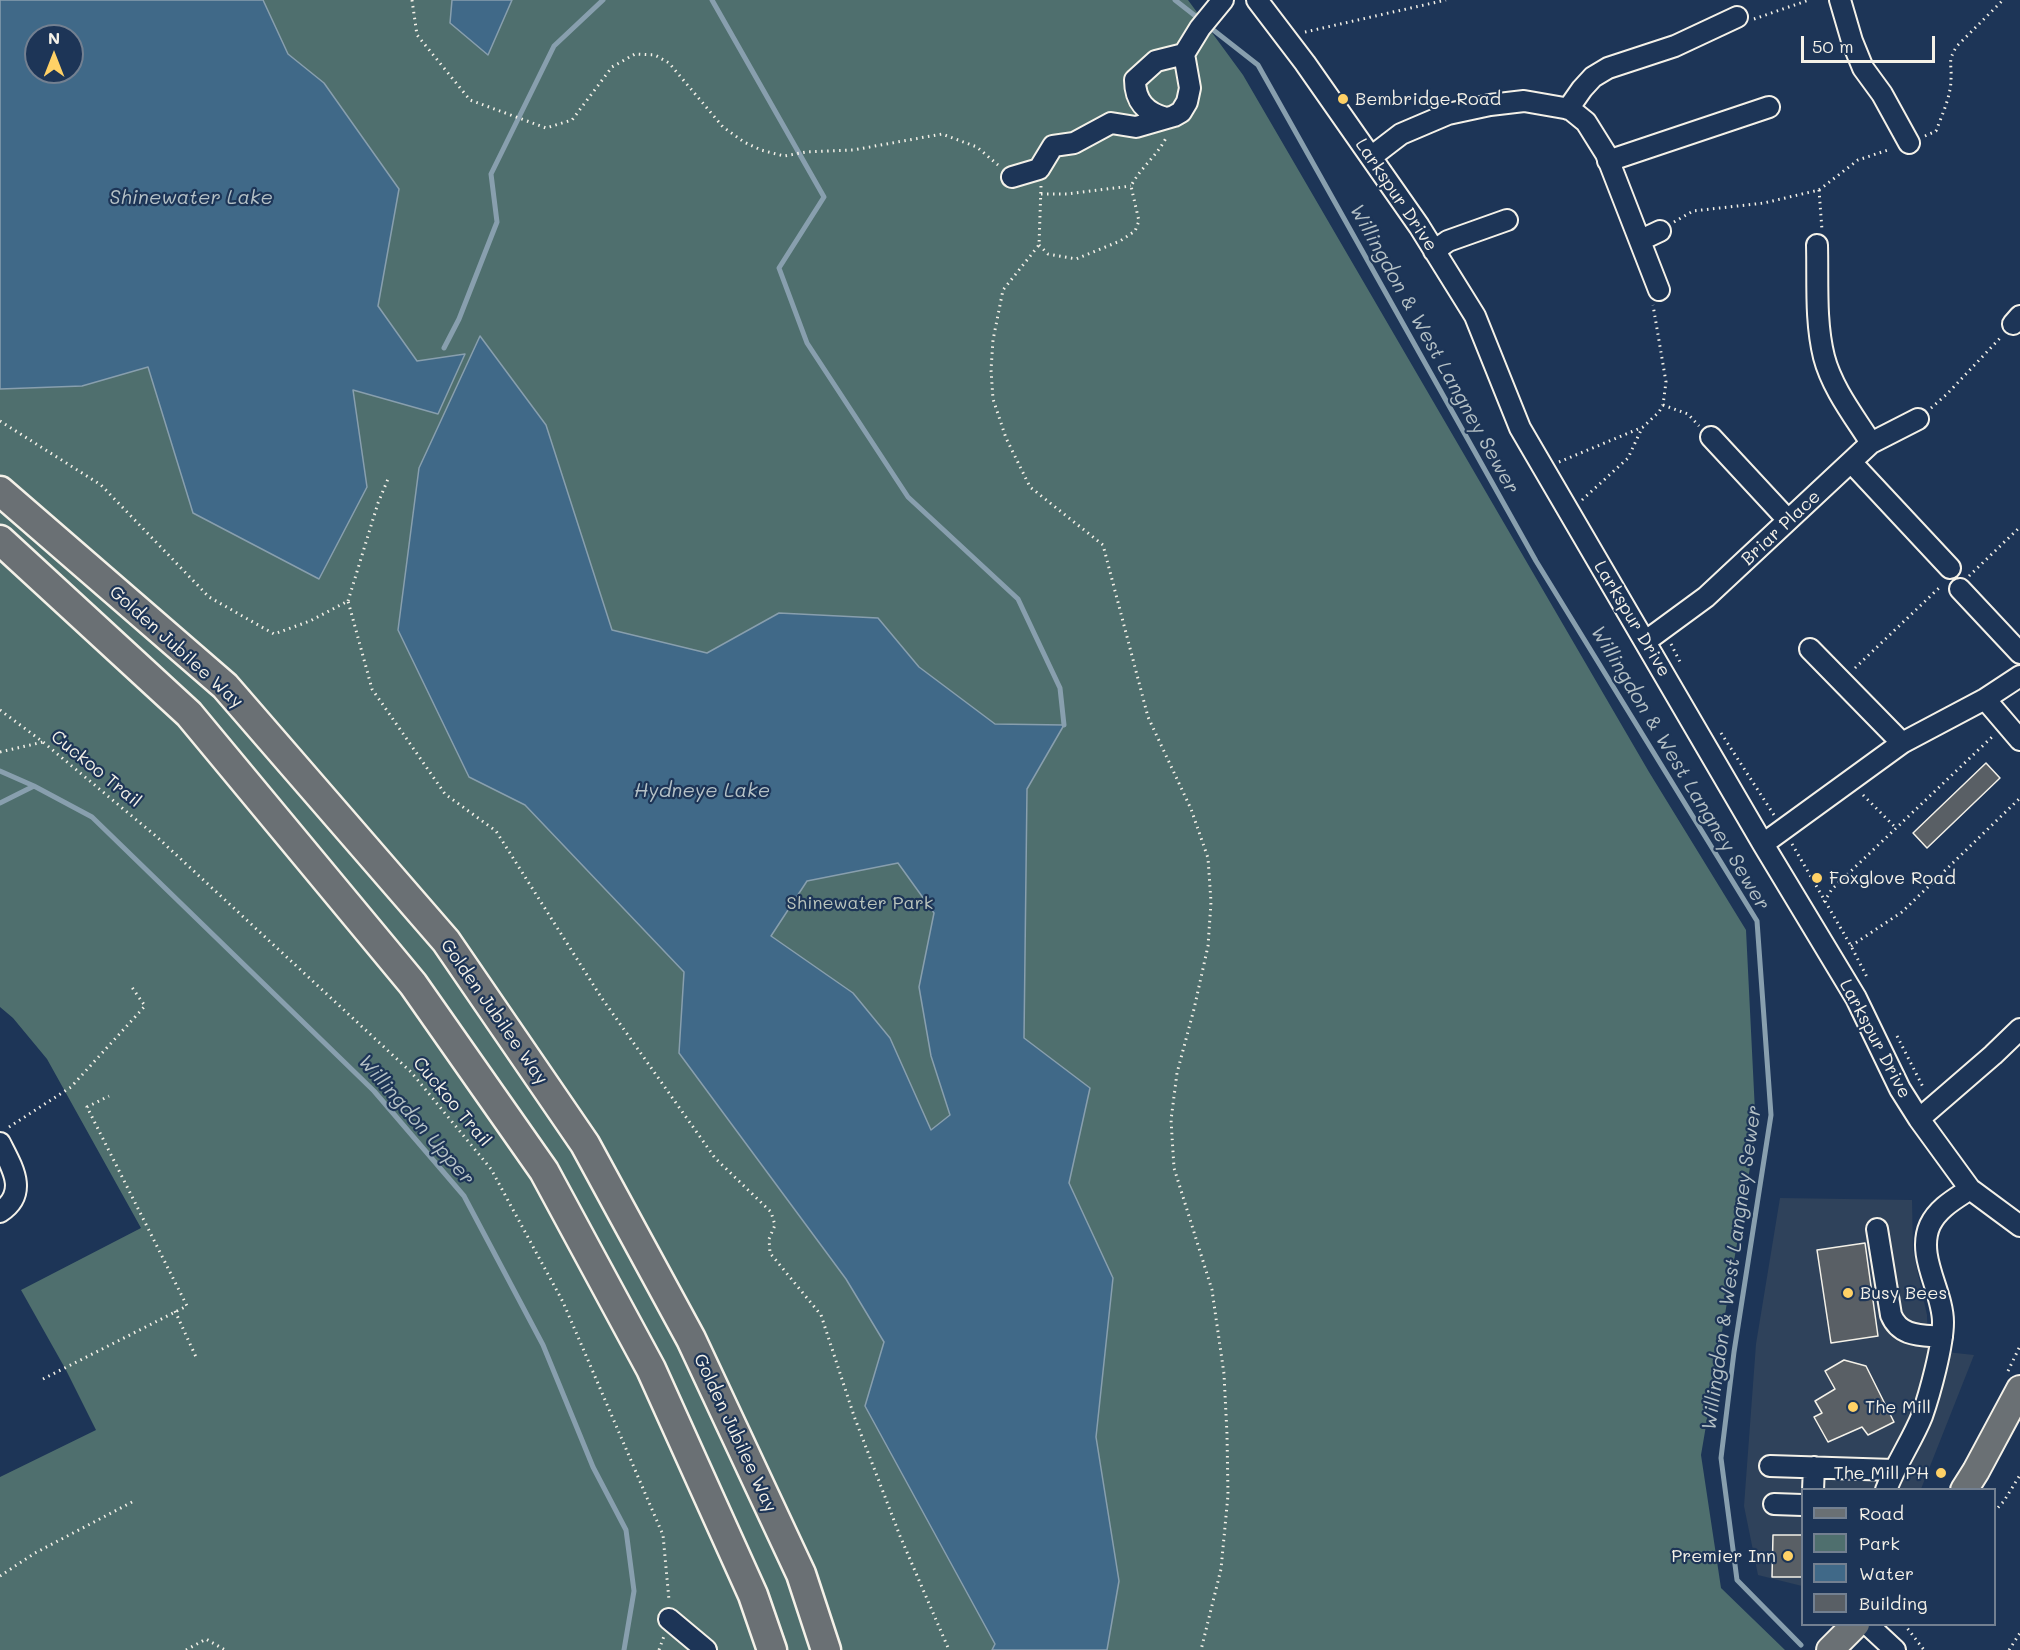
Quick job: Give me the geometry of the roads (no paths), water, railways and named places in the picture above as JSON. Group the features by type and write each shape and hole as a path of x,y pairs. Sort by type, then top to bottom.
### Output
{"highway":[{"name":"Golden Jubilee Way","path":"0,491 225,686 446,941 585,1144 685,1328 801,1574 826,1650"},
{"path":"0,540 189,714 413,984 544,1171 651,1369 753,1595 772,1650"}],"main road":[{"path":"1965,1488 2020,1389"},
{"path":"1830,1650 1854,1626"}],"street":[{"path":"1012,177 1039,169 1053,146 1074,143 1111,123 1136,127 1166,127 1181,112 1187,102 1190,88 1184,54 1200,28 1223,0"},
{"name":"Larkspur Drive","path":"1257,0 1305,63 1371,157 1475,316 1520,428 1763,844 1856,998 1900,1089 1970,1189 2020,1226"},
{"path":"1840,0 1863,68 1882,94 1909,143"},
{"path":"1568,109 1582,88 1593,77 1608,68 1676,46 1737,17"},
{"path":"1166,127 1143,107 1135,88 1135,80 1156,61 1184,54"},
{"path":"1371,157 1401,134 1448,114 1524,101 1568,109 1586,122 1608,161 1659,290"},
{"path":"1608,161 1769,107"},
{"path":"1434,251 1448,241 1507,220"},
{"path":"1641,240 1660,231"},
{"path":"1816,244 1820,330 1824,358 1836,386 1871,443"},
{"name":"Briar Place","path":"1646,641 1706,597 1871,443 1918,419"},
{"path":"1711,437 1788,520"},
{"path":"1851,462 1955,576 2020,653"},
{"path":"1810,649 1902,743"},
{"path":"1763,844 1902,743 1985,699 2020,676"},
{"path":"1985,699 2020,740"},
{"path":"1919,1119 2020,1029"},
{"path":"0,1143 16,1176 15,1195 0,1212"},
{"path":"1887,1488 1893,1470 1922,1416 1942,1337 1942,1308 1929,1265 1926,1244 1930,1226 1940,1209 1970,1189"},
{"path":"1877,1229 1894,1323 1909,1334 1942,1337"},
{"path":"1770,1466 1893,1470"},
{"path":"1813,1488 1814,1467"},
{"path":"1774,1504 1801,1505"},
{"path":"669,1619 706,1650"},
{"path":"1869,1626 1895,1650"}],"water":[{"name":"Shinewater Lake","path":"0,0 263,0 288,54 324,83 399,189 378,306 417,361 465,354 438,414 353,390 367,487 319,579 193,513 148,367 82,386 0,389"},
{"path":"452,0 512,0 488,55 450,23"},
{"name":"Hydneye Lake","path":"480,336 546,425 612,630 707,653 779,613 878,618 919,667 995,724 1064,725 1027,789 1024,1038 1090,1088 1069,1183 1113,1278 1096,1437 1119,1581 1107,1650 992,1650 995,1644 865,1406 884,1342 846,1279 679,1053 684,972 525,805 469,777 398,630 419,468","holes":["898,863 934,913 919,987 931,1056 950,1115 931,1130 890,1038 853,993 771,936 807,881"]}],"waterway":[{"path":"444,348 459,319 497,222 491,174 554,46 603,0"},
{"path":"712,0 824,197 779,268 807,343 908,497 1018,599 1060,688 1064,725"},
{"name":"Willingdon & West Langney Sewer","path":"1175,0 1258,65 1536,561 1757,921 1771,1115 1734,1352 1721,1458 1737,1580 1801,1645"},
{"name":"Willingdon Upper","path":"0,771 92,817 374,1091 464,1196 543,1345 593,1467 626,1530 634,1591 624,1650"},
{"path":"0,803 34,786"}],"place":[{"name":"Bembridge Road","path":"1343,99"},
{"name":"Foxglove Road","path":"1817,878"},
{"name":"Busy Bees","path":"1848,1293"},
{"name":"The Mill","path":"1853,1407"},
{"name":"The Mill PH","path":"1941,1473"},
{"name":"Premier Inn","path":"1788,1556"}],"park label":[{"name":"Shinewater Park","path":"860,903"}]}
